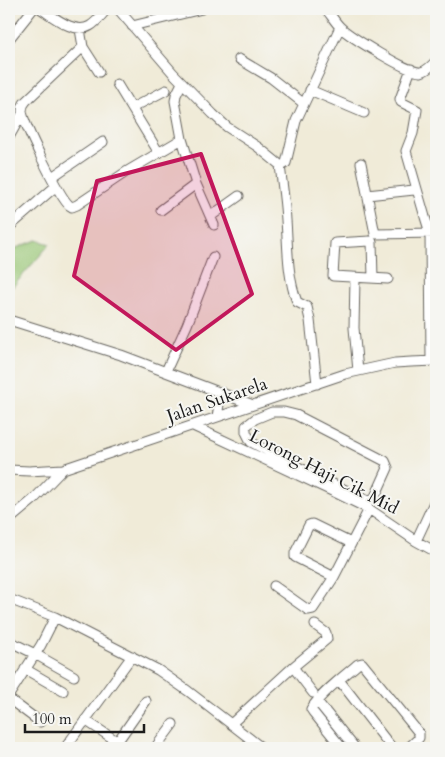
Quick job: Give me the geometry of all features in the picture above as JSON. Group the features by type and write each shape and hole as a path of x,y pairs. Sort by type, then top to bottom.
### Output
{"street":[{"path":"9,39 34,9"},
{"path":"41,9 77,29 90,27 106,9"},
{"path":"118,9 182,82 227,127 258,147 280,165 288,260 294,295 297,302 307,307 317,384"},
{"path":"132,26 202,9"},
{"path":"326,9 340,27 360,42 402,66 420,72 434,67"},
{"path":"280,165 286,163 293,128 340,27"},
{"path":"80,29 83,47 99,72"},
{"path":"83,47 26,101 22,108 22,114 56,186 69,205 75,206 126,172 182,139"},
{"path":"239,60 271,78 303,104"},
{"path":"410,69 400,99 401,102 417,109 417,112 413,133 406,151 424,217 431,233"},
{"path":"182,82 175,101 182,139 196,184 213,221 239,196"},
{"path":"117,84 159,152"},
{"path":"132,108 166,90"},
{"path":"310,90 364,113"},
{"path":"9,137 22,114"},
{"path":"52,177 103,142"},
{"path":"406,160 414,190 431,233 434,361"},
{"path":"360,163 375,234 431,233"},
{"path":"161,210 196,184"},
{"path":"9,227 56,186"},
{"path":"367,195 414,190"},
{"path":"373,278 372,242 335,242 333,275 355,278 388,279"},
{"path":"166,371 187,325 213,258"},
{"path":"355,278 354,328 358,371"},
{"path":"9,320 121,355 253,405"},
{"name":"Jalan Sukarela","path":"9,470 62,469 358,371 395,363 434,361"},
{"path":"217,417 221,392"},
{"path":"268,400 272,412"},
{"path":"272,412 296,415 385,461 388,468 374,499 368,501 344,490 251,442 246,432 246,426 255,419 272,412"},
{"name":"Lorong Haji Cik Mid","path":"194,426 369,509 436,552"},
{"path":"9,520 34,499 62,469"},
{"path":"416,540 436,498"},
{"path":"274,586 306,609 315,608 334,577 369,509"},
{"path":"334,577 296,558 295,553 312,524 351,543"},
{"path":"9,598 55,618 158,670 262,748"},
{"path":"9,695 55,618"},
{"path":"231,724 293,667 327,639 326,633 315,625"},
{"path":"9,641 74,676"},
{"path":"65,748 132,656"},
{"path":"342,748 312,711 312,707 315,697 358,664 362,663 419,732 419,738 408,748"},
{"path":"293,667 351,747"},
{"path":"25,669 63,691"},
{"path":"339,680 392,748"},
{"path":"9,699 40,722"},
{"path":"115,745 146,701"},
{"path":"85,720 115,745 127,748"},
{"path":"156,748 173,724"}],"highlighted area":[{"path":"201,154 252,294 176,350 74,276 97,181"}],"green space":[{"path":"37,240 50,244 9,291 9,249 11,250"}]}
